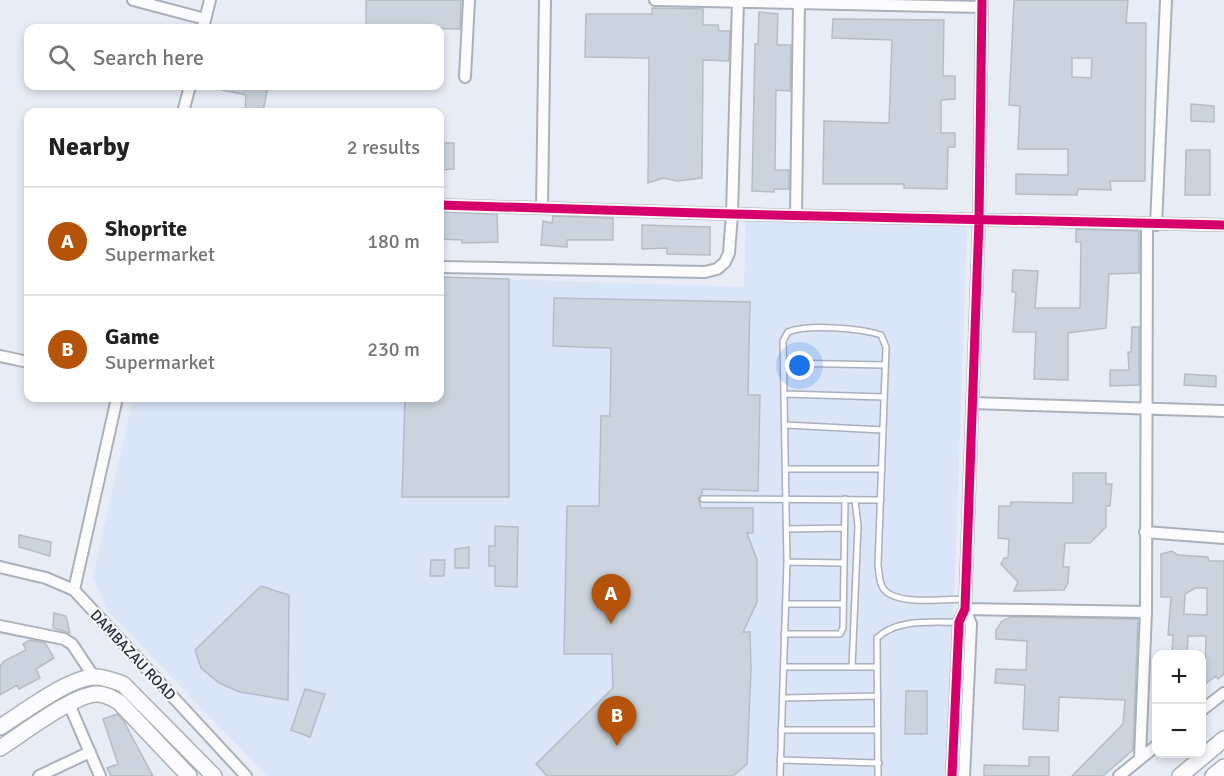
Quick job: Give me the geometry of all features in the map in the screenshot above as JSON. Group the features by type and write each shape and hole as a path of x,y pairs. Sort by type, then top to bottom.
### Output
{"street":[{"path":"133,0 204,24 210,0"},
{"path":"465,77 468,0"},
{"path":"542,207 545,0"},
{"path":"655,0 982,4 979,220 965,604 959,622 952,776"},
{"path":"1140,758 1146,612 1146,409 1152,224 1166,0"},
{"path":"444,267 705,272 717,269 725,262 729,253 732,214 738,1"},
{"path":"796,215 799,1"},
{"path":"184,108 189,90"},
{"path":"444,205 1224,225"},
{"path":"0,356 24,361"},
{"path":"74,590 116,402"},
{"path":"972,403 1224,411"},
{"path":"1145,532 1224,538"},
{"name":"DAMBAZAU ROAD","path":"0,567 46,578 74,590 246,776"},
{"path":"965,604 1146,612"},
{"path":"964,776 971,624 965,604"},
{"path":"0,626 64,639 72,644 94,677"},
{"path":"0,728 77,681 94,677 108,678 123,684 214,776"},
{"path":"1206,707 1224,693"},
{"path":"0,748 69,704 97,694 108,696 119,702 189,776"},
{"path":"69,704 100,776"},
{"path":"1180,776 1224,739"},
{"path":"1119,776 1152,749"},
{"path":"39,776 90,752"},
{"path":"1213,776 1224,767"}],"lane":[{"path":"780,776 787,562 783,341 788,332 799,327 869,331 881,335 886,347 878,565 882,586 889,595 901,599 965,604"},
{"path":"784,363 885,365"},
{"path":"785,394 884,397"},
{"path":"785,426 883,430"},
{"path":"786,469 882,469"},
{"path":"703,499 880,500"},
{"path":"784,634 840,634 843,628 845,499"},
{"path":"852,668 858,526 855,500"},
{"path":"787,529 844,528"},
{"path":"787,562 843,563"},
{"path":"786,603 843,604"},
{"path":"878,776 877,638 884,631 897,626 959,622"},
{"path":"784,667 877,668"},
{"path":"783,698 878,696"},
{"path":"781,730 878,730"},
{"path":"780,760 879,763"}],"shaded area":[{"path":"746,221 967,227 948,776 267,776 107,610 93,577 132,402 444,402 444,277 744,287"}],"building":[{"path":"366,0 461,0 460,29 444,29 444,24 366,24"},
{"path":"1014,0 1128,0 1126,23 1146,23 1145,181 1110,181 1111,190 1078,189 1077,195 1016,194 1016,174 1068,175 1068,149 1018,149 1020,106 1009,105","holes":["1072,58 1092,58 1091,78 1072,77"]},
{"path":"652,8 703,9 703,25 718,25 719,31 730,31 729,61 703,60 702,178 677,181 663,178 648,183 649,58 585,57 586,14 652,14"},
{"path":"759,12 778,14 777,45 791,45 790,91 776,90 775,170 789,170 789,189 774,189 774,192 752,191 755,44 758,44"},
{"path":"833,19 944,20 943,76 955,76 955,99 941,100 941,133 955,133 955,147 948,147 947,189 904,188 904,184 823,184 824,121 889,123 892,40 832,38"},
{"path":"222,90 267,90 264,108 245,108 246,95"},
{"path":"1191,104 1214,106 1214,122 1191,121"},
{"path":"444,143 454,143 454,169 444,170"},
{"path":"1186,150 1210,150 1210,195 1185,195"},
{"path":"444,212 497,214 498,242 462,243 462,240 444,239"},
{"path":"553,216 613,218 613,240 567,240 567,247 541,245 543,221 552,223"},
{"path":"642,225 710,227 710,255 667,254 667,248 642,249"},
{"path":"1076,229 1139,231 1139,273 1109,274 1106,328 1068,333 1068,380 1034,379 1036,332 1013,332 1016,292 1012,292 1013,270 1038,271 1035,308 1080,308 1081,242 1076,242"},
{"path":"444,277 509,279 509,497 402,497 405,402 444,402"},
{"path":"554,298 750,302 748,395 760,395 758,491 702,489 702,494 698,498 701,508 753,508 753,533 747,533 757,560 757,602 743,632 750,632 751,670 747,764 733,776 547,776 536,764 613,688 612,654 564,654 567,506 599,506 601,416 610,416 611,348 553,346"},
{"path":"1132,327 1139,327 1139,385 1110,386 1110,370 1129,370 1128,352 1131,352"},
{"path":"1185,374 1216,376 1216,387 1184,385"},
{"path":"1073,473 1106,473 1106,484 1112,484 1110,506 1106,506 1106,527 1090,543 1065,543 1063,567 1069,567 1068,583 1064,590 1014,591 1018,582 1001,564 1004,558 1008,558 1009,539 998,538 999,506 1011,506 1011,502 1073,503"},
{"path":"495,526 518,527 517,587 495,586 495,566 489,566 489,546 495,546"},
{"path":"19,535 51,542 50,556 19,547"},
{"path":"469,547 469,568 455,568 455,549"},
{"path":"1172,551 1178,555 1208,557 1209,561 1224,561 1224,674 1218,679 1216,676 1206,683 1206,636 1188,636 1187,650 1172,650 1173,635 1168,635 1171,597 1161,597 1161,554","holes":["1195,588 1207,588 1207,615 1184,614 1185,594"]},
{"path":"431,560 445,560 444,576 430,576"},
{"path":"261,586 289,595 288,700 240,692 219,683 201,668 195,650"},
{"path":"54,613 66,616 70,633 53,628"},
{"path":"1011,617 1138,619 1133,750 1103,776 1072,776 1123,724 1125,700 1059,697 1058,731 1023,729 1025,685 995,683 996,669 1026,670 1027,641 996,639 996,630 1002,621"},
{"path":"30,640 45,643 54,658 36,669 40,678 19,689 17,685 0,695 0,666 4,661 26,650 23,644"},
{"path":"305,689 325,694 310,737 291,730"},
{"path":"906,691 927,691 927,734 905,734"},
{"path":"117,714 123,720 153,776 111,776 107,768 118,764 103,719"},
{"path":"1029,757 1049,757 1049,776 984,776 984,765 1029,766"}],"cycle path":[{"path":"952,776 959,622 965,609 979,220 982,0"},
{"path":"444,205 1224,225"}],"place":[{"name":"Shoprite","path":"611,624"},
{"name":"Game","path":"617,746"}]}
